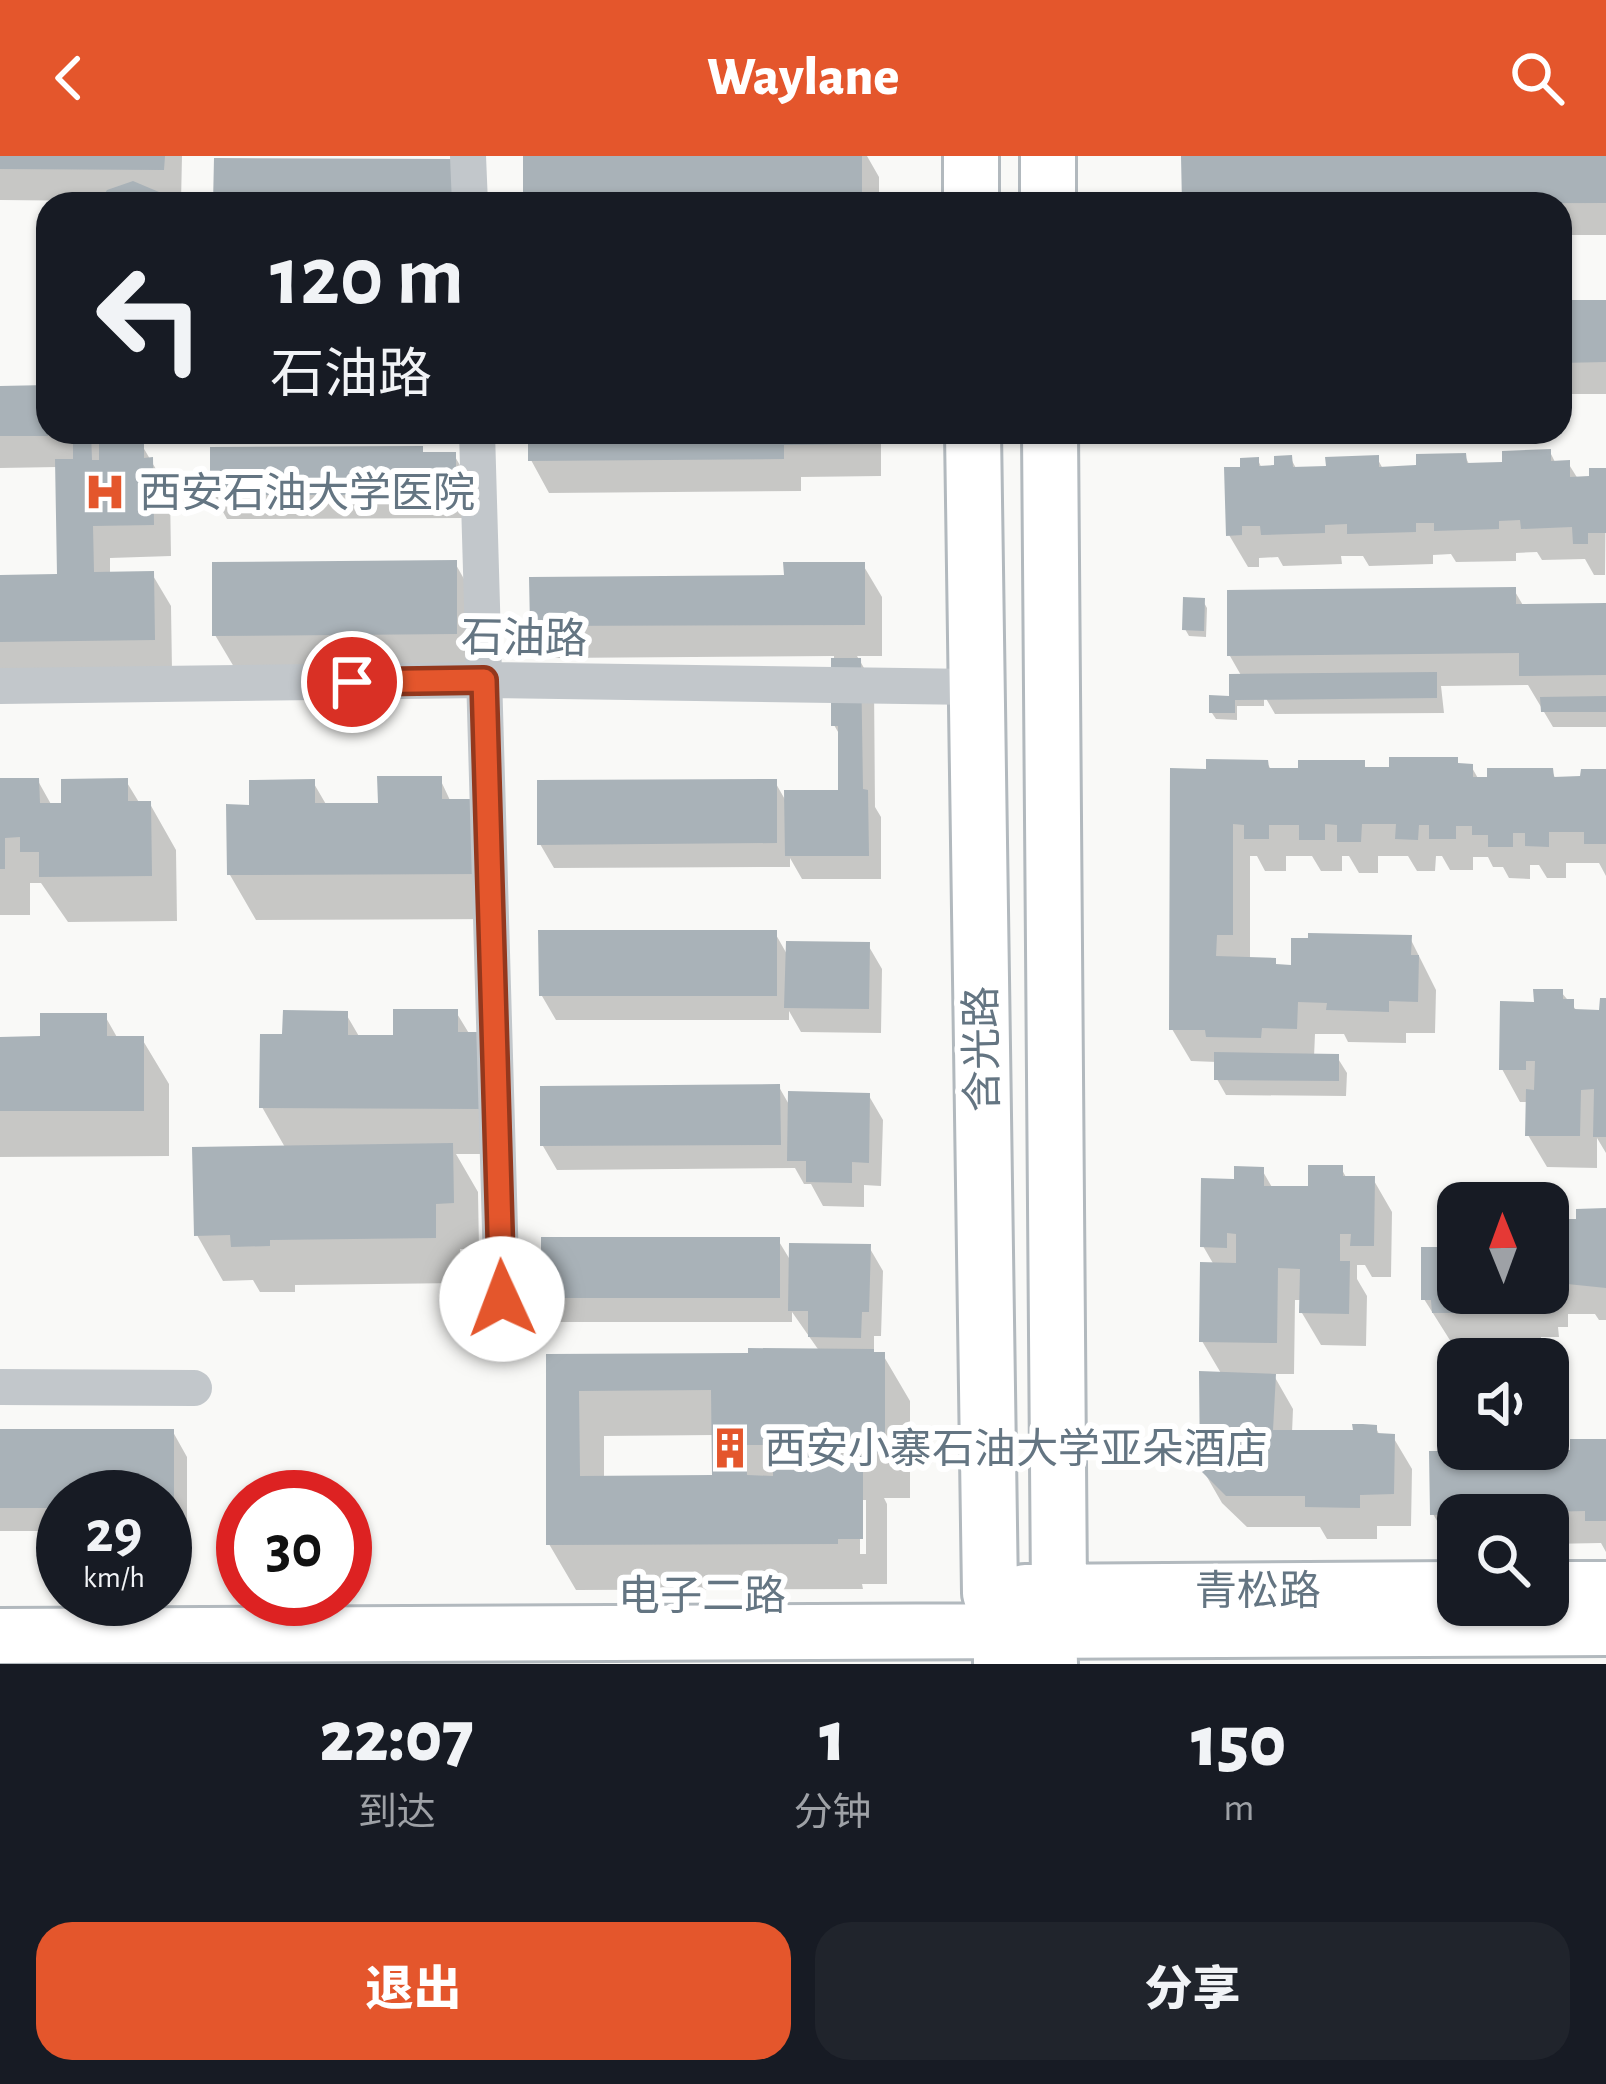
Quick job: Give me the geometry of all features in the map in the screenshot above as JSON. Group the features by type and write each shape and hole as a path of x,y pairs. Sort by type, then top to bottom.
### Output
{"main road":[{"path":"971,156 971,192"},
{"path":"1048,156 1048,192"},
{"name":"含光路","path":"973,444 975,687 1025,1629"},
{"name":"含光路","path":"1025,1629 1050,444"},
{"path":"1569,1589 1606,1589"},
{"name":"青松路","path":"1025,1629 1437,1591"},
{"name":"电子二路","path":"372,1599 1025,1629"},
{"path":"0,1600 36,1600"},
{"name":"青松路","path":"1025,1629 1606,1628"},
{"name":"电子二路","path":"0,1636 1025,1629"}],"street":[{"path":"468,156 470,192"},
{"path":"477,444 502,1299"},
{"name":"石油路","path":"0,686 484,680 975,687"},
{"path":"0,1387 194,1388"}],"building":[{"path":"0,156 165,156 164,170 0,169"},
{"path":"523,156 862,156 862,192 523,192"},
{"path":"1181,156 1606,156 1606,203 1572,203 1572,192 1182,192"},
{"path":"214,158 453,159 453,192 213,192"},
{"path":"133,181 159,192 106,192"},
{"path":"1572,300 1606,300 1606,362 1572,363"},
{"path":"36,385 36,436 0,436 0,386"},
{"name":"西安石油大学医院","path":"73,444 91,444 92,460 99,460 99,444 144,444 144,458 153,457 154,525 93,526 94,572 154,571 155,640 0,642 0,575 57,574 55,459 73,459"},
{"path":"528,444 864,444 784,445 784,459 528,461"},
{"path":"423,446 423,452 456,452 456,495 210,495 210,447"},
{"path":"1551,449 1551,461 1570,460 1570,477 1589,476 1589,468 1606,468 1606,533 1588,533 1588,544 1573,544 1572,527 1521,529 1520,520 1499,521 1499,529 1434,531 1434,523 1416,523 1416,532 1347,534 1347,524 1325,525 1325,533 1261,535 1260,526 1242,526 1242,535 1226,536 1224,467 1240,467 1240,458 1259,457 1259,466 1274,465 1274,456 1292,455 1293,467 1326,466 1325,457 1379,455 1379,467 1416,465 1416,454 1466,453 1467,463 1502,462 1502,451"},
{"path":"457,560 457,634 212,636 212,562"},
{"path":"783,562 865,562 865,625 530,626 529,577 784,575"},
{"path":"1516,587 1516,604 1606,603 1606,675 1519,676 1519,653 1227,656 1227,590"},
{"path":"1183,597 1205,598 1204,631 1182,630"},
{"path":"831,658 861,658 869,856 785,856 784,790 838,790 838,726 831,726"},
{"path":"1437,672 1437,698 1235,700 1235,713 1209,713 1209,695 1229,696 1229,674"},
{"path":"1606,696 1606,712 1541,712 1540,697"},
{"path":"1389,757 1458,757 1458,763 1473,764 1473,777 1487,777 1487,768 1553,768 1554,777 1580,776 1581,769 1606,769 1606,844 1584,844 1584,832 1549,832 1549,847 1525,846 1525,833 1513,833 1513,847 1488,847 1488,835 1472,835 1472,826 1456,826 1456,839 1429,839 1429,825 1419,825 1418,840 1395,839 1396,824 1362,824 1361,842 1337,842 1337,825 1325,824 1325,840 1299,840 1299,825 1269,825 1269,839 1244,839 1244,825 1233,824 1233,935 1217,935 1216,956 1276,958 1276,964 1291,965 1291,938 1308,938 1308,933 1412,935 1411,955 1419,955 1418,1002 1389,1001 1389,1012 1326,1010 1327,1003 1298,1002 1297,1029 1262,1028 1261,1038 1206,1037 1205,1030 1169,1030 1170,768 1206,769 1206,759 1268,760 1269,768 1298,768 1298,760 1365,760 1365,767 1389,767"},
{"path":"377,776 442,776 442,799 480,799 481,874 227,875 226,804 249,805 249,780 315,779 315,803 378,803"},
{"path":"0,778 39,778 40,803 61,803 61,779 128,778 128,801 151,801 152,876 39,877 39,852 20,852 20,837 5,838 5,869 0,869"},
{"path":"777,779 777,843 537,845 537,780"},
{"path":"538,930 777,930 777,996 539,996"},
{"path":"786,941 870,942 869,1009 784,1008"},
{"path":"1533,989 1563,989 1563,999 1574,999 1574,1009 1599,1010 1600,998 1606,998 1606,1137 1593,1137 1594,1089 1581,1090 1580,1136 1525,1136 1526,1089 1534,1090 1535,1061 1526,1061 1526,1070 1499,1070 1500,1001 1534,1002"},
{"path":"393,1009 458,1009 458,1032 484,1032 483,1109 259,1108 260,1034 282,1034 283,1010 348,1011 348,1035 393,1035"},
{"path":"40,1013 107,1013 107,1036 144,1036 144,1111 0,1111 0,1037 40,1036"},
{"path":"1214,1052 1339,1054 1339,1081 1214,1080"},
{"path":"780,1084 781,1145 540,1146 540,1086"},
{"path":"788,1091 870,1093 869,1163 852,1162 852,1183 806,1182 806,1161 787,1161"},
{"path":"453,1143 454,1203 436,1204 436,1238 270,1240 270,1246 231,1247 230,1235 194,1236 192,1147"},
{"path":"1308,1165 1343,1165 1343,1176 1375,1176 1374,1246 1350,1246 1351,1234 1340,1234 1340,1261 1350,1261 1349,1314 1299,1313 1300,1269 1278,1268 1277,1343 1199,1342 1200,1262 1236,1263 1236,1234 1227,1233 1227,1248 1200,1247 1201,1178 1234,1179 1234,1166 1264,1167 1264,1186 1308,1186"},
{"path":"1606,1208 1606,1288 1569,1284 1569,1219 1576,1219 1576,1209"},
{"path":"541,1237 780,1237 780,1298 541,1298"},
{"path":"789,1243 871,1244 869,1312 862,1312 861,1338 808,1337 808,1311 788,1311"},
{"path":"1421,1247 1437,1247 1437,1313 1432,1313 1431,1300 1421,1300"},
{"name":"西安小寨石油大学亚朵酒店","path":"748,1348 885,1352 885,1453 851,1453 851,1445 747,1445 747,1475 773,1476 773,1453 863,1456 863,1539 838,1539 838,1544 546,1545 546,1354 748,1353","holes":["711,1390 712,1475 580,1476 579,1391"]},
{"path":"1199,1371 1276,1374 1273,1430 1353,1430 1352,1424 1363,1424 1377,1425 1377,1433 1395,1434 1394,1494 1360,1495 1360,1508 1305,1507 1305,1496 1226,1496 1200,1470"},
{"path":"0,1429 174,1429 174,1470 36,1470 36,1508 0,1508"},
{"path":"1570,1439 1606,1439 1606,1521 1585,1521 1585,1511 1569,1511 1569,1494 1437,1494 1437,1515 1430,1515 1429,1451 1437,1451 1437,1470 1569,1470"}],"place":[{"name":"西安石油大学医院","path":"105,492"},
{"name":"西安小寨石油大学亚朵酒店","path":"730,1448"}],"route":[{"path":"352,682 484,680 502,1299"}]}
